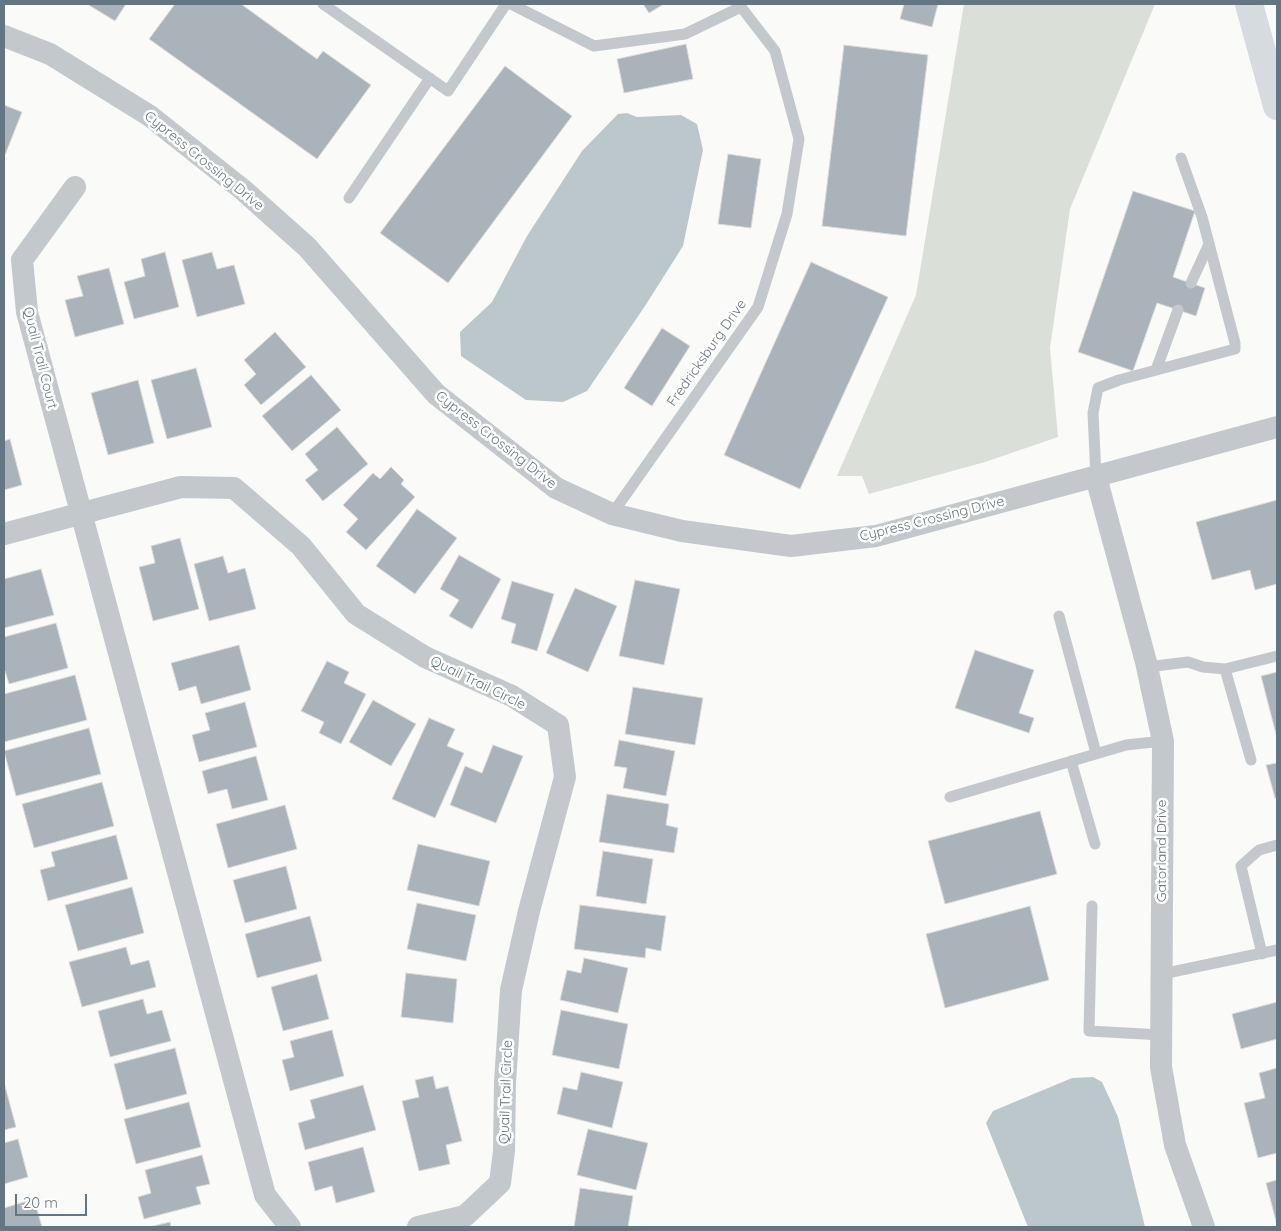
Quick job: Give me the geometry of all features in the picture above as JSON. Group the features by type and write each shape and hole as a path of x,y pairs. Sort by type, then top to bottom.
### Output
{"main road":[{"path":"1249,4 1277,106"}],"street":[{"name":"Cypress Crossing Drive","path":"4,36 50,54 158,122 242,189 307,247 436,394 556,488 612,514 682,531 791,546 876,536 1277,427"},
{"name":"Quail Trail Court","path":"75,187 22,260 27,312 81,513"},
{"name":"Gatorland Drive","path":"1096,477 1147,667 1163,741 1162,1067 1174,1145 1204,1227"},
{"name":"Quail Trail Circle","path":"4,534 181,487 234,488 301,546 356,614 425,657 512,696 558,725 565,777 528,910 510,990 505,1082 504,1151 500,1183 465,1216 418,1227"},
{"path":"81,513 265,1195 290,1227"}],"lane":[{"path":"323,4 448,91 506,4"},
{"name":"Fredricksburg Drive","path":"511,4 594,46 685,34 743,5 775,51 799,139 787,214 758,307 612,514"},
{"path":"349,198 430,78"},
{"path":"1096,477 1093,413 1098,388 1119,380 1235,349 1202,217 1181,158"},
{"path":"1191,283 1209,244"},
{"path":"1156,370 1178,310"},
{"path":"1060,616 1096,753"},
{"path":"1147,667 1188,662 1203,667 1225,669 1277,656"},
{"path":"1225,669 1251,760"},
{"path":"950,797 1126,745 1163,741"},
{"path":"1071,761 1095,844"},
{"path":"1262,954 1241,866 1259,850 1277,845"},
{"path":"1092,906 1089,1031 1162,1035"},
{"path":"1162,974 1277,950"}],"shaded area":[{"path":"964,4 1155,4 1070,209 1050,348 1058,437 985,462 869,494 862,476 837,476 916,295"},
{"path":"627,113 637,117 681,115 697,124 703,150 683,246 587,391 563,402 526,400 461,356 460,332 492,302 527,236 582,151 618,114"},
{"path":"1093,1077 1102,1082 1118,1117 1145,1227 1028,1227 986,1123 993,1111 1072,1078"}],"building":[{"path":"87,4 126,4 115,21"},
{"path":"175,4 241,4 317,59 323,51 371,85 317,159 149,39"},
{"path":"643,4 664,4 649,13"},
{"path":"904,4 938,4 932,27 900,19"},
{"path":"686,44 693,79 624,93 617,59"},
{"path":"844,45 928,55 906,236 822,226"},
{"path":"505,66 572,116 448,283 380,233"},
{"path":"4,105 22,112 5,155 4,155"},
{"path":"728,154 761,159 751,228 718,224"},
{"path":"1133,191 1195,211 1173,277 1205,288 1196,316 1157,303 1133,371 1078,352"},
{"path":"165,252 179,307 134,319 124,282 145,276 141,259"},
{"path":"212,252 217,269 234,265 245,304 197,317 182,260"},
{"path":"811,262 888,297 800,489 724,455"},
{"path":"109,268 124,324 75,337 65,300 83,296 77,276"},
{"path":"662,328 690,346 652,406 624,388"},
{"path":"275,332 306,367 261,405 244,385 256,374 244,360"},
{"path":"196,368 212,427 167,439 151,380"},
{"path":"311,375 341,410 292,451 262,416"},
{"path":"138,380 154,443 108,455 91,393"},
{"path":"337,427 368,464 323,501 305,480 318,470 305,454"},
{"path":"10,439 22,485 4,490 4,441"},
{"path":"391,467 404,480 401,484 415,497 366,550 346,532 358,519 343,505 373,473 380,479"},
{"path":"1277,500 1277,584 1255,590 1250,570 1212,580 1196,522"},
{"path":"417,509 457,538 415,594 376,566"},
{"path":"180,538 199,609 153,621 139,567 155,563 151,546"},
{"path":"459,555 501,579 472,629 449,616 459,600 440,589"},
{"path":"223,556 228,573 245,568 256,609 209,621 194,564"},
{"path":"41,569 54,615 4,628 4,579"},
{"path":"635,580 680,589 664,665 619,656"},
{"path":"512,581 554,594 537,651 511,643 516,624 501,619"},
{"path":"575,588 617,606 588,672 546,653"},
{"path":"56,623 68,668 9,684 4,671 4,637"},
{"path":"239,645 251,690 201,704 196,686 179,691 171,663"},
{"path":"975,650 1034,670 1019,713 1034,718 1029,733 955,708"},
{"path":"327,661 349,672 344,683 366,694 341,744 319,733 324,722 301,711"},
{"path":"1277,672 1277,738 1261,676"},
{"path":"75,675 87,720 4,742 4,694"},
{"path":"633,687 703,698 695,745 625,734"},
{"path":"373,700 416,724 391,766 349,742"},
{"path":"245,702 257,747 199,762 192,735 210,730 205,713"},
{"path":"429,718 455,729 447,746 464,753 435,818 392,799"},
{"path":"89,728 101,774 16,796 4,751"},
{"path":"619,740 675,751 666,796 623,788 627,768 614,766"},
{"path":"493,745 523,756 496,823 450,805 465,766 482,773"},
{"path":"256,756 268,800 232,809 227,789 208,794 202,771"},
{"path":"1277,763 1277,798 1275,798 1266,765"},
{"path":"102,782 114,826 34,848 22,804"},
{"path":"607,794 669,804 666,825 678,828 674,853 599,842"},
{"path":"285,805 297,849 228,868 216,824"},
{"path":"1040,811 1057,874 945,904 928,841"},
{"path":"116,835 128,879 48,901 40,870 55,866 51,852"},
{"path":"418,844 490,861 479,906 407,890"},
{"path":"603,851 653,859 646,904 596,896"},
{"path":"286,866 297,909 245,923 233,880"},
{"path":"132,887 144,933 78,951 65,905"},
{"path":"417,903 476,915 466,961 407,949"},
{"path":"580,905 666,916 661,951 646,948 645,958 574,949"},
{"path":"1030,906 1049,980 945,1008 926,934"},
{"path":"310,916 322,961 257,978 245,934"},
{"path":"126,947 131,965 149,960 156,987 82,1007 69,962"},
{"path":"584,958 628,968 618,1013 560,1000 567,970 581,973"},
{"path":"406,973 457,979 453,1023 401,1017"},
{"path":"317,974 329,1019 283,1031 271,987"},
{"path":"143,999 147,1014 162,1010 171,1041 110,1057 98,1011"},
{"path":"1277,1002 1277,1039 1241,1049 1232,1014"},
{"path":"561,1010 628,1024 619,1069 552,1055"},
{"path":"332,1030 344,1076 290,1091 282,1060 294,1057 290,1041"},
{"path":"175,1048 187,1094 126,1110 114,1064"},
{"path":"1277,1068 1277,1153 1258,1158 1244,1103 1265,1098 1259,1073"},
{"path":"581,1072 623,1082 612,1128 557,1114 563,1087 577,1090"},
{"path":"433,1076 436,1089 448,1086 462,1141 446,1145 450,1164 419,1171 402,1101 419,1097 415,1080"},
{"path":"4,1082 16,1127 4,1130"},
{"path":"363,1085 376,1130 305,1150 298,1123 315,1118 310,1100"},
{"path":"189,1102 201,1147 136,1164 124,1119"},
{"path":"588,1129 648,1143 636,1190 577,1175"},
{"path":"18,1139 28,1177 4,1184 4,1143"},
{"path":"363,1147 375,1192 336,1203 332,1186 315,1191 308,1162"},
{"path":"202,1155 210,1184 196,1187 201,1204 144,1219 138,1197 151,1193 145,1170"},
{"path":"1277,1180 1277,1225 1266,1183"},
{"path":"580,1188 633,1196 628,1227 574,1227"},
{"path":"34,1199 42,1227 4,1227 4,1208"},
{"path":"170,1222 171,1227 149,1227"}]}
